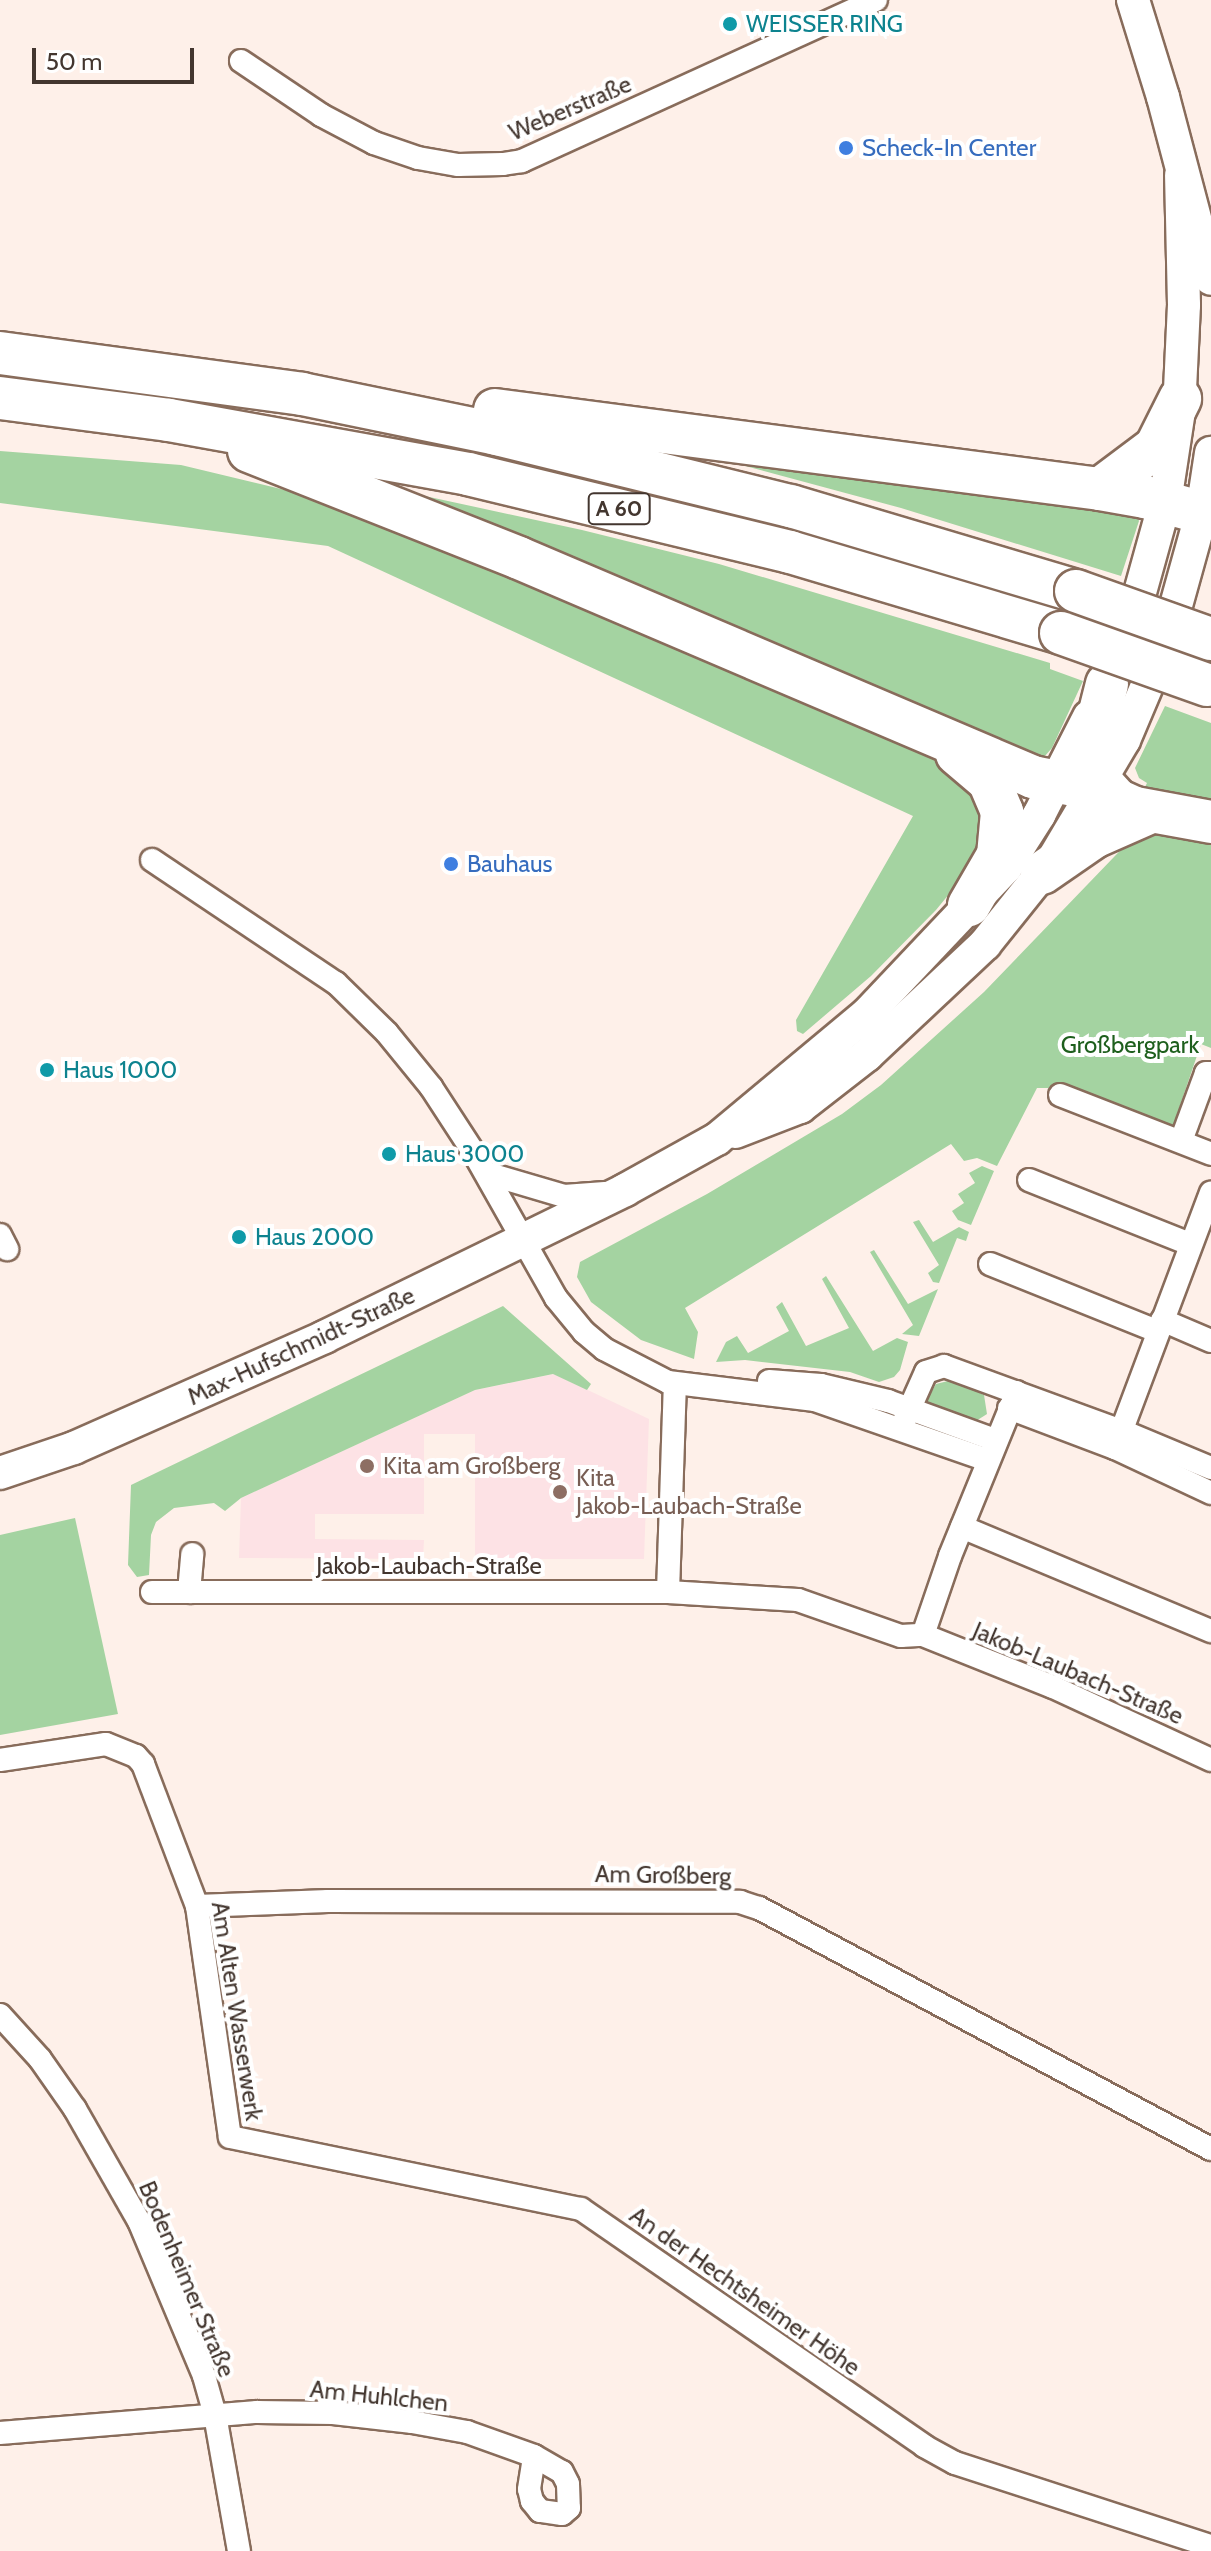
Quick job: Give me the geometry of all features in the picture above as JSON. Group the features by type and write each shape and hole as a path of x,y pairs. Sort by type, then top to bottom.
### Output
{"highway":[{"name":"A 60","path":"0,353 302,394 673,474 1076,591 1211,639"},
{"path":"302,394 517,412 1100,489 1193,509"},
{"name":"A 60","path":"0,398 169,420 468,474 638,514 902,583 1061,633 1209,686"},
{"path":"1100,489 1156,447 1180,399"},
{"path":"169,420 519,558 930,735 1055,783 1079,786 1101,782"},
{"path":"1107,684 1089,755 1101,782 1117,800 1151,812 1211,822"},
{"path":"930,735 982,774 994,789 1002,812 1002,842 998,855 969,905"},
{"path":"1042,873 1094,837 1151,812"}],"street":[{"name":"Weberstraße","path":"241,61 321,115 374,143 418,158 458,165 503,164 522,161 876,0"},
{"name":"Max-Hufschmidt-Straße","path":"1133,0 1166,105 1181,175 1211,279"},
{"name":"Max-Hufschmidt-Straße","path":"717,1139 866,1015 1006,867 1107,684 1136,612 1193,509 1180,399 1184,305 1181,175"},
{"name":"Max-Hufschmidt-Straße","path":"0,1473 74,1448 324,1337 526,1240 717,1139 800,1107 867,1055 985,944 1042,873 1101,782 1135,715 1167,638 1193,509 1211,453"},
{"path":"152,860 336,983 387,1033 431,1087 486,1173 556,1298 584,1332 626,1362 675,1384 701,1387 748,1380 799,1382 991,1450"},
{"path":"1181,1141 1206,1073 1211,1073"},
{"path":"1060,1095 1211,1154"},
{"name":"Max-Hufschmidt-Straße","path":"486,1173 564,1196 625,1190"},
{"path":"1029,1180 1190,1244"},
{"path":"1119,1440 1190,1244 1210,1200"},
{"path":"990,1264 1159,1326 1211,1341"},
{"path":"905,1418 926,1372 938,1366 1013,1400 1119,1440 1211,1468"},
{"path":"668,1592 675,1384"},
{"path":"923,1635 991,1450 1013,1400"},
{"path":"1119,1440 1211,1493"},
{"path":"962,1527 1211,1631"},
{"path":"189,1592 192,1554"},
{"name":"Jakob-Laubach-Straße","path":"152,1592 668,1592 798,1600 901,1636 923,1635 1053,1687 1211,1760"},
{"name":"Am Alten Wasserwerk","path":"0,1760 106,1744 136,1756 143,1764 197,1906 230,2137"},
{"name":"Am Großberg","path":"197,1906 344,1901 740,1902 759,1908 1211,2149"},
{"name":"Bodenheimer Straße","path":"0,2015 40,2059 75,2109 139,2221 204,2376 215,2415 239,2551"},
{"name":"An der Hechtsheimer Höhe","path":"230,2137 581,2209 934,2452 979,2471 1211,2546"},
{"name":"Am Huhlchen","path":"0,2433 215,2415 333,2413 467,2432 534,2456"}],"shaded area":[{"name":"Kita Jakob-Laubach-Straße","path":"554,1374 649,1419 644,1559 475,1559 475,1434 424,1434 424,1514 315,1514 315,1539 424,1540 423,1559 239,1558 241,1498 475,1390"}],"green space":[{"path":"0,451 181,465 306,495 423,533 937,753 979,788 984,839 972,866 936,910 871,976 803,1034 797,1031 796,1020 913,816 328,546 0,503"},
{"path":"708,456 1137,515 1139,521 1121,576 901,508"},
{"path":"360,482 582,530 719,564 1050,663 1050,669 1083,681 1052,748 1044,757 1030,761"},
{"path":"1165,706 1211,723 1211,810 1142,793 1147,783 1139,778 1135,768"},
{"name":"Großbergpark","path":"1139,831 1211,834 1211,1048 1201,1044 1171,1132 1058,1088 1037,1088 997,1166 977,1158 964,1161 951,1144 685,1308 698,1332 694,1359 641,1340 591,1302 577,1277 580,1262 707,1194 842,1114 881,1085 984,992"},
{"path":"982,1166 994,1171 971,1225 958,1220 952,1211 964,1203 958,1194 975,1183 969,1173"},
{"path":"919,1220 933,1242 959,1227 969,1232 966,1241 957,1238 939,1283 933,1282 928,1273 939,1265 913,1222"},
{"path":"874,1250 908,1304 938,1289 919,1336 902,1334 913,1325 870,1252"},
{"path":"826,1276 873,1351 897,1338 908,1342 900,1370 894,1377 879,1382 850,1372 745,1360 716,1362 726,1342 737,1336 748,1353 789,1331 776,1307 782,1302 806,1346 849,1328 822,1279"},
{"path":"503,1306 591,1384 587,1390 553,1374 475,1390 241,1498 225,1511 214,1503 174,1508 156,1522 151,1535 149,1575 137,1577 128,1565 131,1485"},
{"path":"952,1380 984,1395 987,1414 976,1421 924,1404 936,1384"},
{"path":"75,1518 118,1714 0,1735 0,1535"}],"place":[{"name":"WEISSER RING","path":"730,24"},
{"name":"Scheck-In Center","path":"846,148"},
{"name":"Bauhaus","path":"451,864"},
{"name":"Haus 1000","path":"47,1070"},
{"name":"Haus 3000","path":"389,1154"},
{"name":"Haus 2000","path":"239,1237"},
{"name":"Kita am Großberg","path":"367,1466"},
{"name":"Kita Jakob-Laubach-Straße","path":"560,1492"}]}
